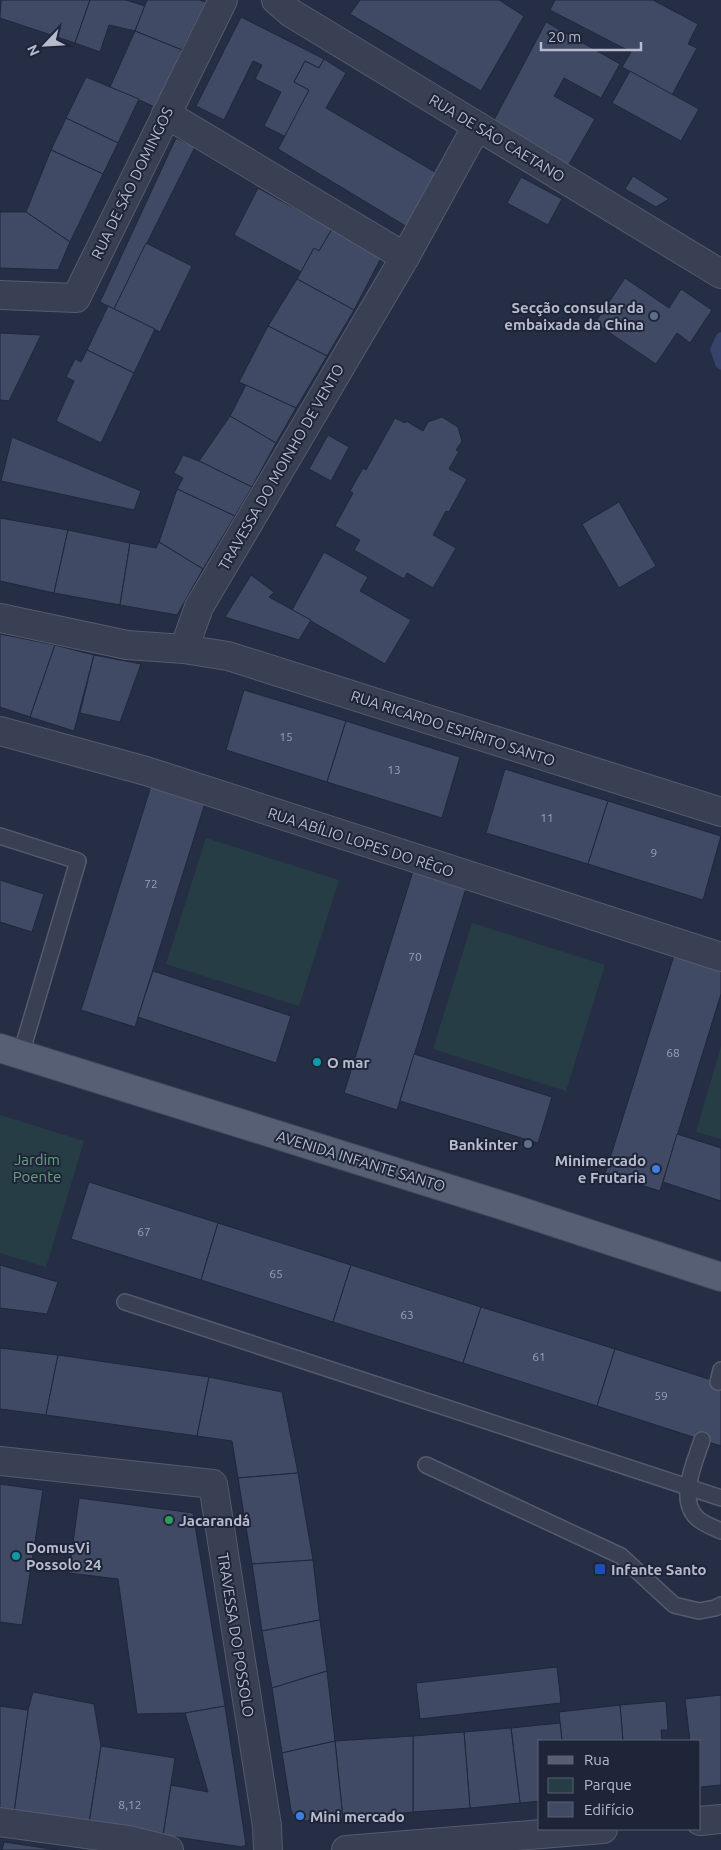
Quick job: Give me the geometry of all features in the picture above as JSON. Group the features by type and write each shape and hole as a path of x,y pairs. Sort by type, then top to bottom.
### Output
{"main road":[{"name":"AVENIDA INFANTE SANTO","path":"10,1051 501,1204 721,1277"}],"street":[{"name":"RUA DE SÃO DOMINGOS","path":"0,295 76,298 223,0"},
{"name":"RUA DE SÃO CAETANO","path":"276,0 291,14 721,274"},
{"path":"166,114 405,257"},
{"name":"TRAVESSA DO MOINHO DE VENTO","path":"184,649 199,607 405,257 477,126"},
{"path":"0,618 127,645 184,649"},
{"name":"RUA RICARDO ESPÍRITO SANTO","path":"184,649 228,656 721,812"},
{"name":"RUA ABÍLIO LOPES DO RÊGO","path":"0,730 146,771 721,957"},
{"name":"TRAVESSA DO POSSOLO","path":"0,1461 213,1484 267,1826 268,1850"},
{"path":"701,1821 721,1819"},
{"path":"0,1822 129,1840 169,1850"},
{"path":"346,1850 591,1830"}],"lane":[{"path":"0,836 78,861 10,1051"},
{"path":"125,1302 721,1498"},
{"path":"702,1440 688,1488 690,1510 698,1520 721,1531"},
{"path":"426,1465 620,1556 674,1605 699,1611 721,1605"}],"green space":[{"path":"206,838 339,880 299,1006 166,964"},
{"path":"472,923 605,965 566,1091 433,1049"},
{"path":"721,1046 721,1139 696,1132"},
{"name":"Jardim Poente","path":"0,1115 84,1141 46,1267 0,1253"}],"water":[{"path":"721,332 721,370 716,367 710,349 717,334"}],"building":[{"path":"1,0 90,0 75,43 0,18"},
{"path":"90,0 126,0 145,6 135,31 109,25 100,52 75,43"},
{"path":"147,0 199,0 206,2 182,50 135,31"},
{"path":"360,0 499,0 524,16 481,91 350,14"},
{"path":"555,0 653,0 698,24 688,44 697,48 672,95 622,67 631,52 550,10"},
{"path":"241,17 324,59 319,68 305,61 294,82 309,90 286,137 264,126 281,92 255,79 262,65 253,61 224,120 196,106"},
{"path":"546,22 620,64 601,98 564,78 554,96 595,119 568,166 494,120"},
{"path":"135,31 182,50 157,108 110,87"},
{"path":"324,59 346,73 326,108 440,175 409,228 278,149 309,90 294,82 305,61 319,68"},
{"path":"630,71 699,109 681,141 612,103"},
{"path":"86,77 139,99 118,143 66,118"},
{"path":"66,118 118,143 103,174 51,150"},
{"path":"176,138 195,147 114,309 100,302"},
{"path":"51,150 103,174 70,242 26,212"},
{"path":"633,176 669,199 656,207 625,189"},
{"path":"521,177 562,199 548,225 507,203"},
{"path":"258,188 332,229 319,251 314,248 301,272 234,235"},
{"path":"0,212 26,212 70,242 58,270 0,268"},
{"path":"332,229 382,256 354,310 297,279 314,248 319,251"},
{"path":"146,243 192,266 160,332 114,309"},
{"name":"Secção consular da embaixada da China","path":"625,278 669,308 681,289 712,310 690,343 677,333 656,364 595,323"},
{"path":"297,279 354,310 327,356 268,326"},
{"path":"108,306 155,329 134,373 87,350"},
{"path":"268,326 327,356 296,408 239,382"},
{"path":"0,333 41,335 9,401 0,400"},
{"path":"87,350 134,373 101,443 56,421 74,381 66,377 75,359 81,362"},
{"path":"246,385 296,408 276,443 230,416"},
{"path":"230,416 276,443 252,487 199,461"},
{"path":"442,417 458,427 462,441 456,450 459,451 449,469 467,479 449,512 446,511 433,535 456,548 433,588 407,573 404,579 354,550 360,540 335,526 353,493 350,491 363,468 366,470 395,418 405,423 406,421 423,431 428,422"},
{"path":"328,435 349,447 331,481 309,469"},
{"path":"12,437 141,491 134,510 1,481"},
{"path":"183,455 252,487 235,516 177,489 183,478 174,473"},
{"path":"177,489 235,516 203,569 159,542"},
{"path":"619,502 656,566 619,588 582,524"},
{"path":"0,518 68,530 54,593 0,581"},
{"path":"68,530 130,543 120,605 54,593"},
{"path":"159,542 203,569 177,615 120,605 130,543 156,548"},
{"path":"324,552 368,577 360,591 411,620 385,664 292,610"},
{"path":"251,575 274,592 269,597 311,620 299,640 225,617"},
{"path":"0,634 55,645 30,717 0,707"},
{"path":"55,645 94,655 74,731 30,717"},
{"path":"94,655 141,664 120,722 80,713"},
{"path":"244,690 346,721 327,782 226,750"},
{"path":"346,721 460,757 442,818 327,782"},
{"path":"505,769 608,801 588,864 486,833"},
{"path":"151,786 205,803 135,1027 81,1010"},
{"path":"608,801 721,836 703,900 588,864"},
{"path":"414,868 467,885 397,1110 344,1093"},
{"path":"0,880 44,894 32,932 0,922"},
{"path":"676,949 721,963 721,994 660,1191 605,1174"},
{"path":"153,971 291,1016 276,1063 138,1017"},
{"path":"414,1054 552,1097 538,1143 400,1101"},
{"path":"677,1134 721,1148 721,1201 663,1182"},
{"path":"89,1182 218,1223 201,1280 71,1239"},
{"path":"218,1223 351,1265 333,1322 201,1280"},
{"path":"0,1265 58,1282 47,1314 0,1308"},
{"path":"351,1265 481,1307 463,1363 333,1322"},
{"path":"481,1307 615,1349 597,1406 463,1363"},
{"path":"0,1348 58,1355 46,1415 0,1409"},
{"path":"615,1349 721,1383 721,1446 597,1406"},
{"path":"58,1355 209,1377 197,1436 46,1415"},
{"path":"209,1377 282,1392 298,1473 238,1478 232,1441 197,1436"},
{"path":"298,1473 313,1560 252,1564 238,1478"},
{"name":"DomusVi Possolo 24","path":"0,1484 43,1490 22,1625 0,1622"},
{"path":"79,1498 193,1513 225,1706 185,1713 137,1714 118,1579 69,1573"},
{"path":"313,1560 320,1620 262,1631 252,1564"},
{"path":"320,1620 327,1671 272,1688 262,1631"},
{"path":"557,1667 561,1703 420,1719 416,1683"},
{"path":"327,1671 335,1741 282,1753 272,1688"},
{"path":"33,1692 94,1704 101,1746 89,1824 14,1812 28,1710"},
{"path":"721,1695 721,1785 701,1787 701,1740 690,1740 685,1699"},
{"path":"666,1701 668,1730 661,1730 662,1740 623,1740 620,1705"},
{"path":"620,1705 623,1740 562,1740 559,1712"},
{"path":"0,1706 28,1710 14,1812 0,1810"},
{"path":"225,1706 246,1845 242,1847 163,1835 171,1785 208,1792 185,1713"},
{"path":"560,1723 562,1740 538,1740 538,1801 520,1803 511,1728"},
{"path":"511,1728 520,1803 470,1808 464,1732"},
{"path":"464,1732 470,1808 413,1812 413,1736"},
{"path":"413,1736 413,1812 343,1819 335,1741"},
{"path":"335,1741 343,1819 302,1821 293,1815 291,1810 282,1753"},
{"path":"101,1746 175,1758 163,1835 89,1824"},
{"path":"4,1842 58,1850 2,1850"}],"place":[{"name":"Secção consular da embaixada da China","path":"654,316"},
{"name":"O mar","path":"317,1062"},
{"name":"Bankinter","path":"528,1144"},
{"name":"Minimercado e Frutaria","path":"656,1169"},
{"name":"Jacarandá","path":"169,1520"},
{"name":"DomusVi Possolo 24","path":"16,1556"},
{"name":"Infante Santo","path":"600,1569"},
{"name":"Mini mercado","path":"300,1816"}]}
